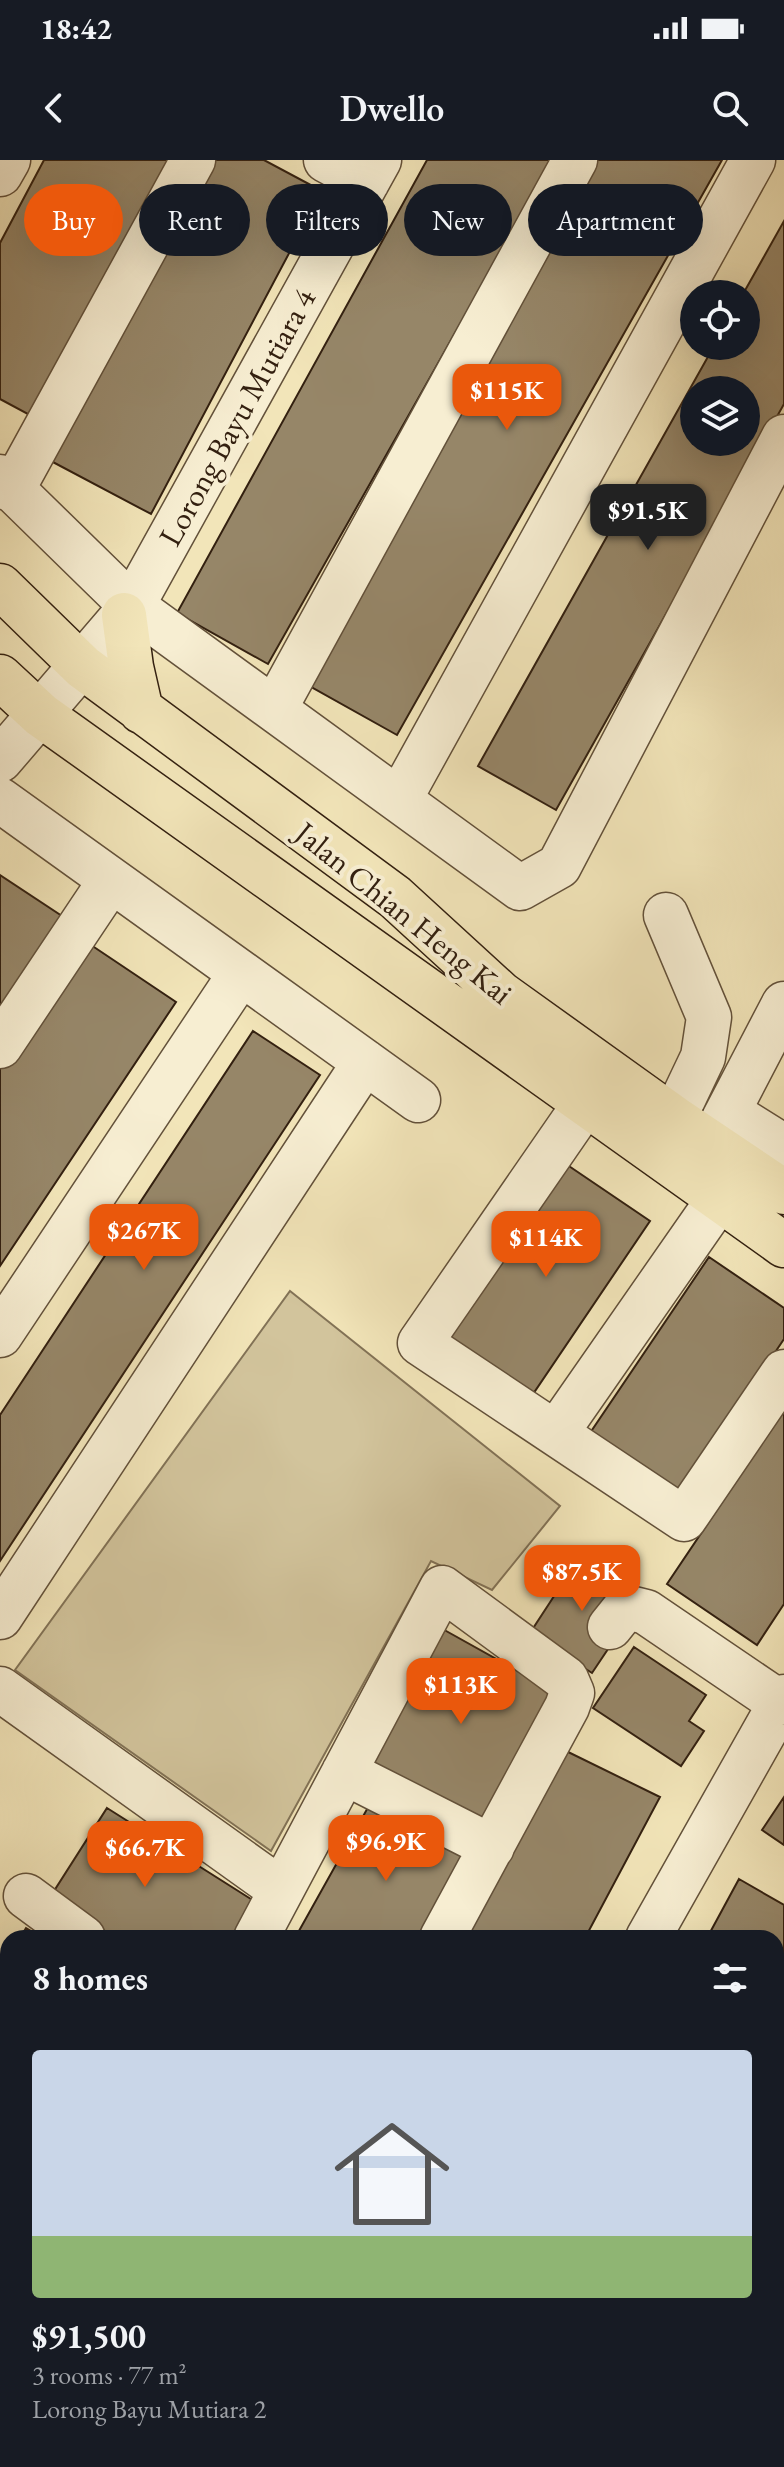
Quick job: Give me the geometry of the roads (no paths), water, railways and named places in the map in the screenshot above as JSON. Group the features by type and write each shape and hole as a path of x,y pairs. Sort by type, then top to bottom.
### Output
{"main road":[{"name":"Jalan Chian Heng Kai","path":"0,586 83,667 395,897 501,994 674,1118 720,1128 784,1192"},
{"path":"128,611 131,667 141,711"},
{"name":"Jalan Chian Heng Kai","path":"0,677 41,715 784,1245"}],"street":[{"path":"0,174 8,160"},
{"path":"193,160 6,483 128,611 275,708 520,888 559,866 784,437"},
{"path":"326,160 373,171"},
{"path":"275,708 575,160"},
{"path":"399,800 753,160"},
{"name":"Lorong Bayu Mutiara 4","path":"0,760 128,611 373,171"},
{"path":"0,800 418,1100"},
{"path":"0,1046 111,880"},
{"path":"666,915 709,1017 703,1057 674,1118"},
{"path":"0,1335 241,973"},
{"path":"784,1004 720,1128 784,1147"},
{"path":"0,1617 365,1062"},
{"path":"585,1104 420,1343 684,1519 784,1372"},
{"path":"556,1433 719,1199"},
{"path":"260,1930 442,1588 566,1679 572,1693 446,1930"},
{"path":"610,1627 626,1607 646,1612 782,1700 653,1930"},
{"path":"0,1689 281,1890"},
{"path":"344,1772 492,1847"},
{"path":"26,1896 72,1930"}]}
